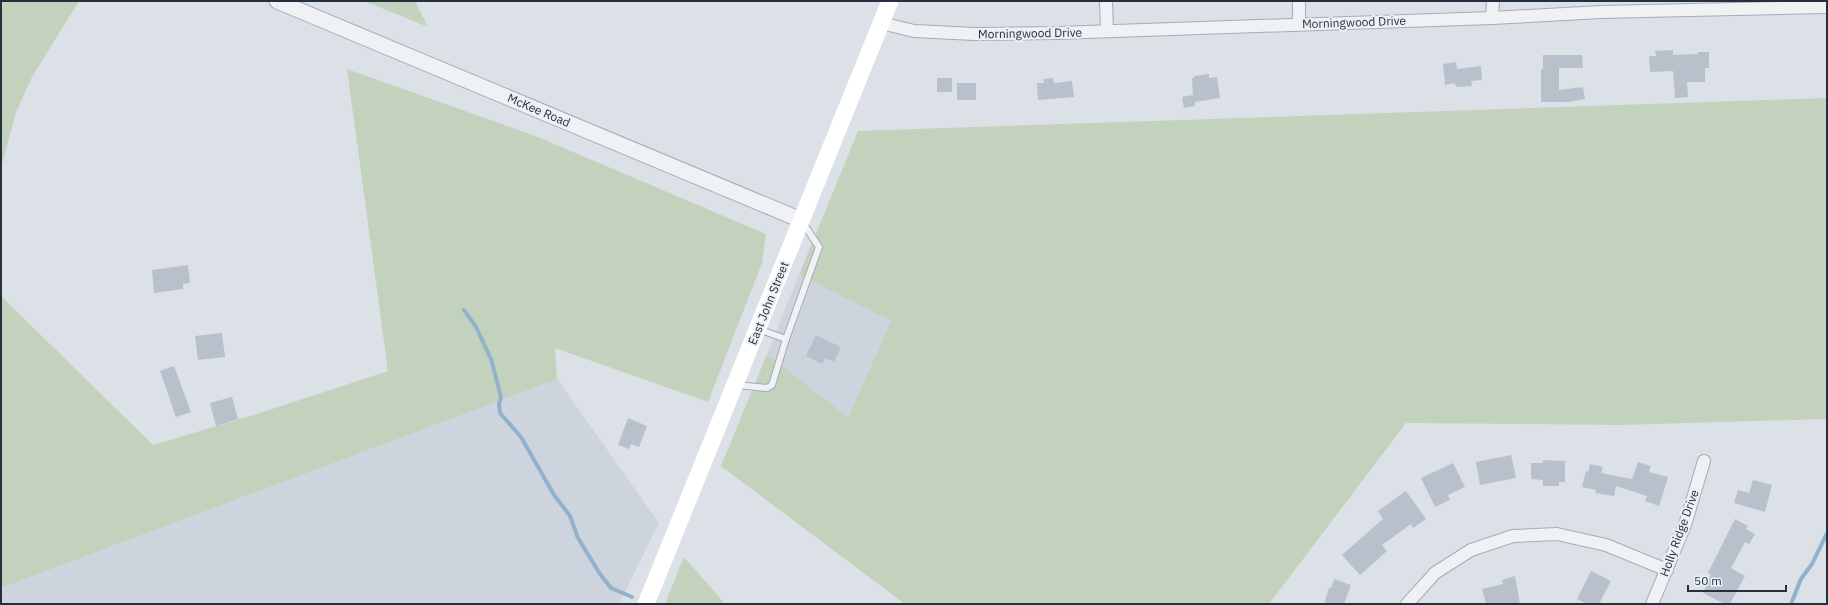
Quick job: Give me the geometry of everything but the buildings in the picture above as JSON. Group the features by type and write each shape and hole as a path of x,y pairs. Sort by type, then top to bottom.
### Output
{"main road":[{"name":"East John Street","path":"646,604 890,1"}],"street":[{"name":"McKee Road","path":"277,1 801,220"},
{"path":"1106,1 1107,31"},
{"path":"1299,1 1299,24"},
{"path":"1492,18 1494,1"},
{"name":"Morningwood Drive","path":"881,23 914,31 974,34 1492,18 1601,12 1688,5 1827,7"},
{"name":"Holly Ridge Drive","path":"1652,604 1684,525 1704,461"},
{"path":"1407,604 1435,573 1471,550 1513,536 1558,534 1606,545 1667,570"}],"lane":[{"path":"735,385 766,388 772,384 786,339 819,247 801,220"},
{"path":"758,329 786,339"}],"shaded area":[{"path":"799,275 891,321 848,417 767,354"},
{"path":"557,379 659,523 619,604 1,604 1,588"}],"green space":[{"path":"1,1 79,1 32,77 16,112 1,168"},
{"path":"364,1 415,1 428,27"},
{"path":"347,69 538,137 766,234 762,263 708,402 555,348 557,379 1,588 1,296 153,445 257,414 388,371"},
{"path":"1827,98 1827,419 1620,425 1406,423 1269,604 905,604 721,466 767,354 848,417 891,321 799,275 858,131"},
{"path":"684,557 725,604 665,604"}],"waterway":[{"path":"464,310 476,327 491,359 501,397 499,404 500,413 521,437 554,495 570,516 578,538 600,574 611,588 632,597"},
{"path":"1791,604 1801,579 1812,564 1827,533"}]}
